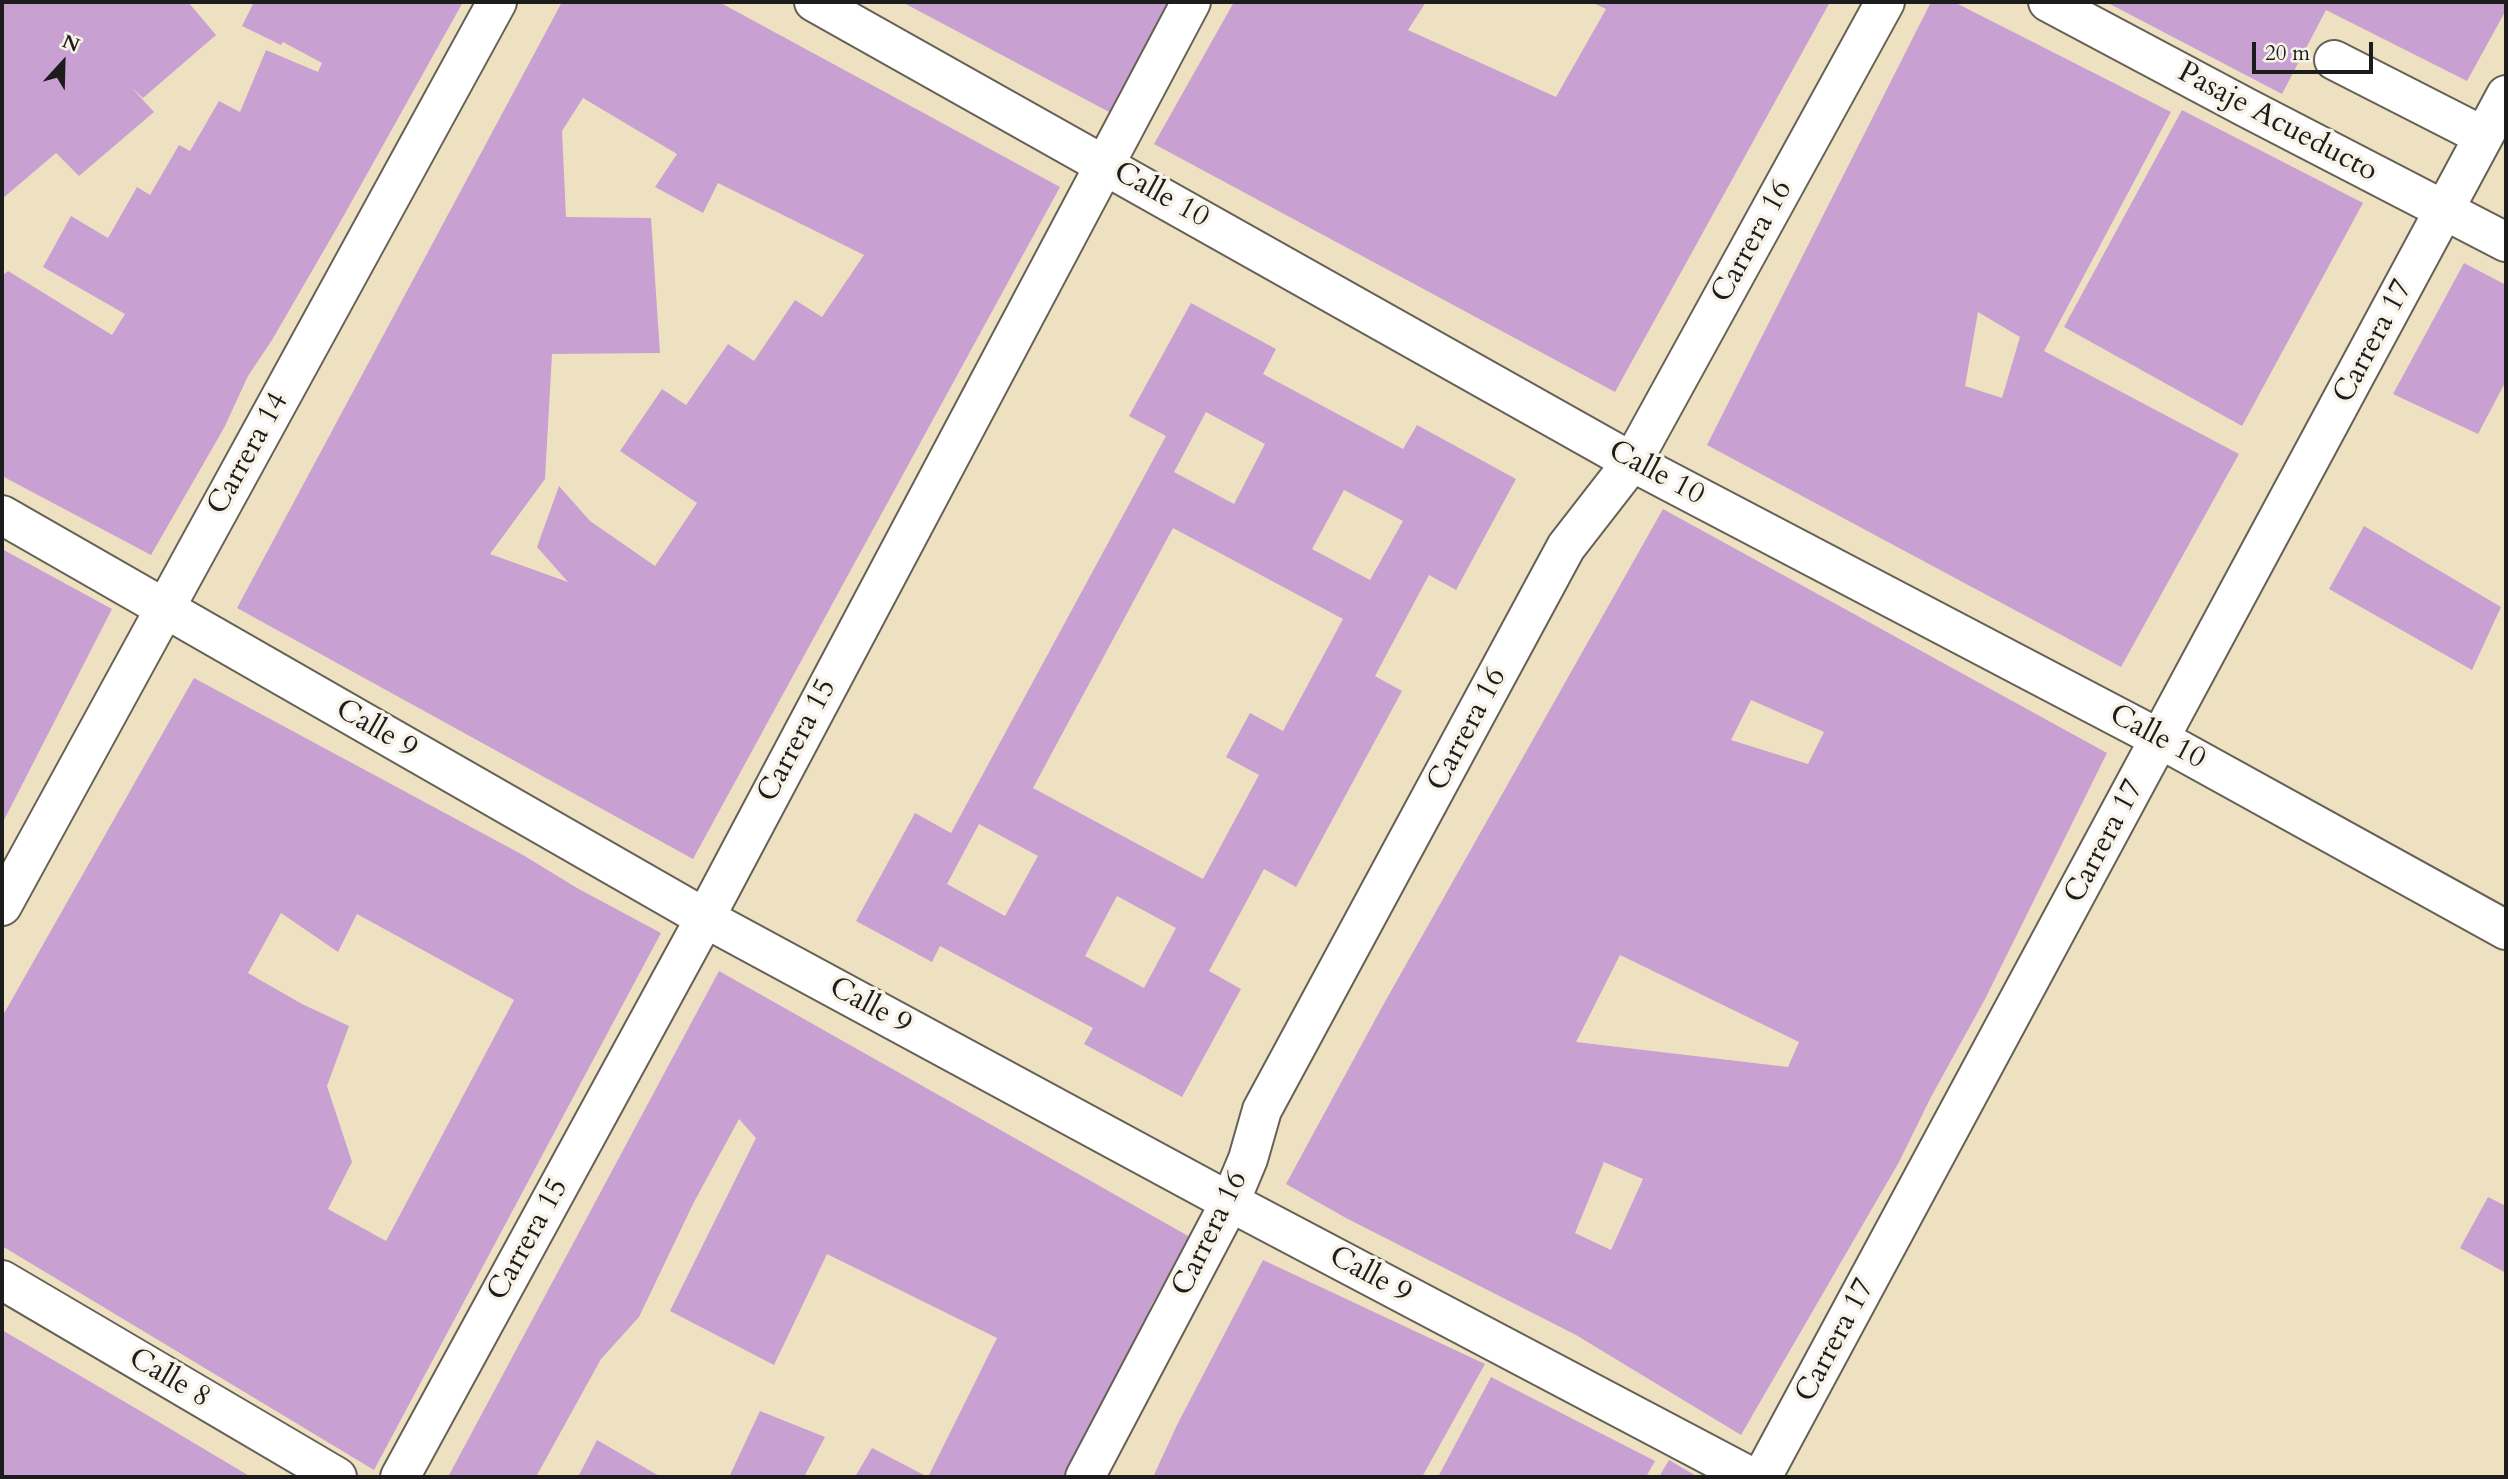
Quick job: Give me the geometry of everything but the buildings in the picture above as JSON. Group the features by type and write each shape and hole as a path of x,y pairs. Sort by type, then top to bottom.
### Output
{"street":[{"name":"Carrera 14","path":"2,906 497,2"},
{"name":"Calle 10","path":"814,2 1632,462 2160,739 2506,930"},
{"name":"Carrera 15","path":"400,1477 705,918 1191,2"},
{"name":"Carrera 16","path":"1085,1477 1230,1202 1248,1159 1262,1110 1566,547 1632,462 1885,2"},
{"name":"Pasaje Acueducto","path":"2048,2 2506,242"},
{"path":"2334,60 2483,136"},
{"name":"Carrera 17","path":"1762,1477 2506,95"},
{"name":"Calle 9","path":"2,516 705,918 1230,1202 1751,1477"},
{"name":"Calle 8","path":"2,1280 337,1477"}]}
